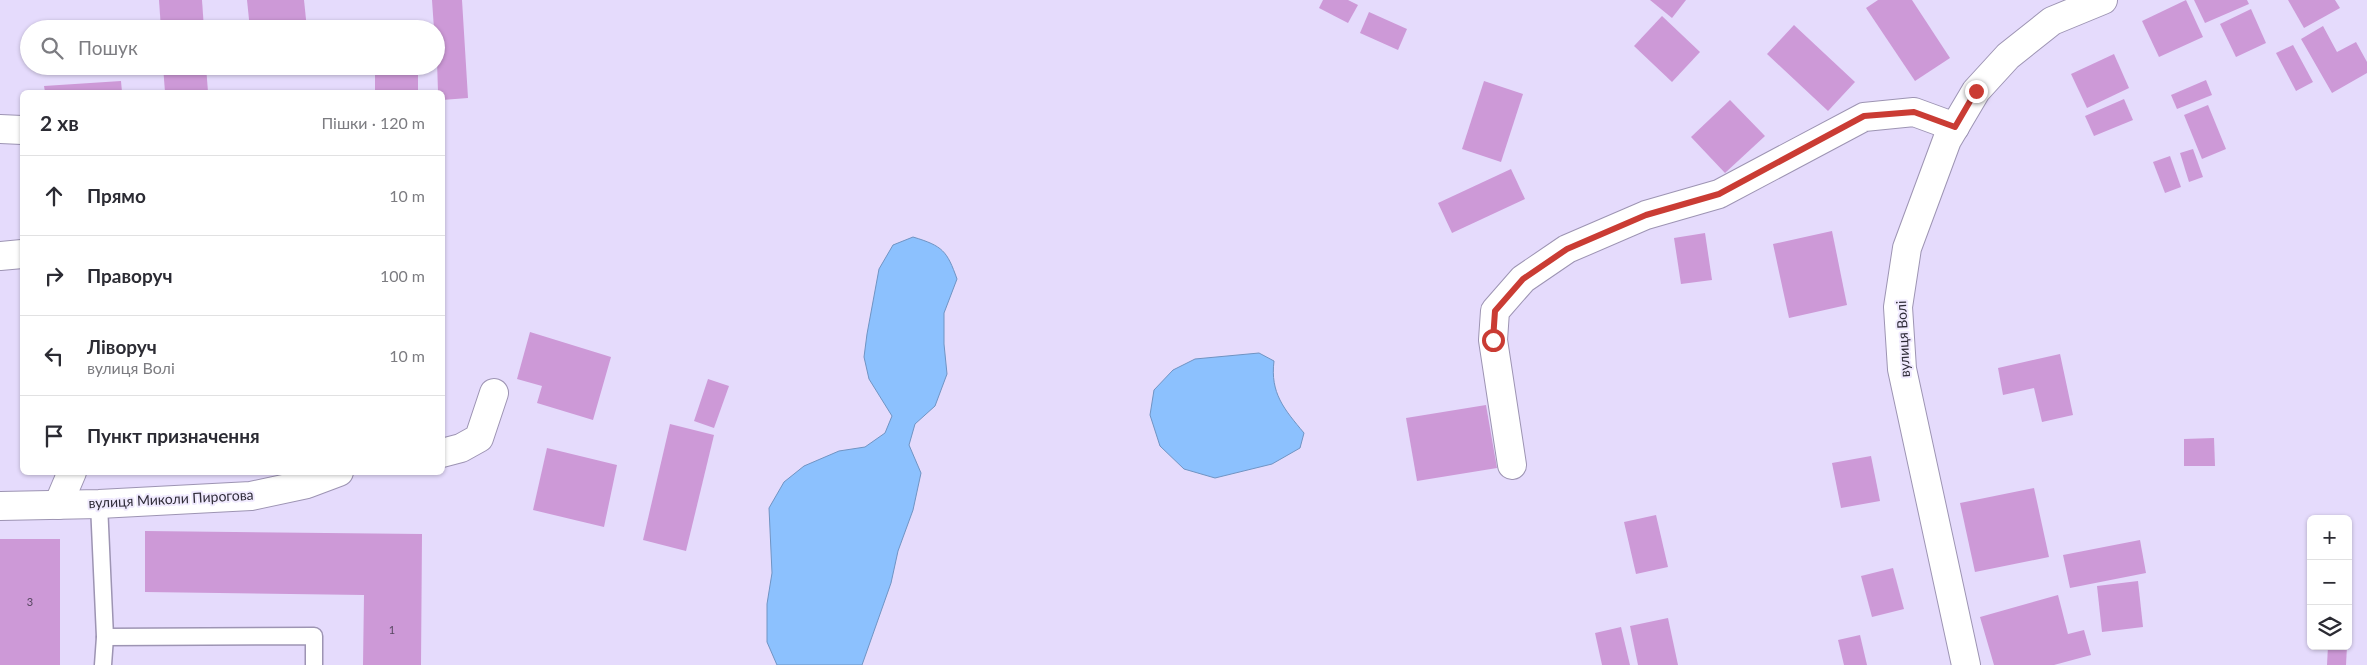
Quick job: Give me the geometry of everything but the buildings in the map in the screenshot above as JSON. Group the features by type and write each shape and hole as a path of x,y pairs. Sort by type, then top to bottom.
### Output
{"street":[{"name":"вулиця Волі","path":"1966,665 1902,369 1898,306 1907,248 1948,140 1976,91 2047,11 2103,0"},
{"path":"1512,465 1493,340 1495,311 1523,279 1567,249 1646,215 1719,194 1864,116 1914,112 1955,127"},
{"path":"0,129 20,130"},
{"path":"0,256 20,254"},
{"path":"445,452 461,448 479,438 494,393"},
{"path":"58,505 71,475"},
{"name":"вулиця Миколи Пирогова","path":"0,506 99,504 251,496 307,484 331,475"}],"lane":[{"path":"99,504 105,637 104,665"},
{"path":"105,637 314,636 314,665"}],"water":[{"path":"913,237 931,243 942,251 947,256 957,279 944,313 944,344 947,374 935,406 915,424 909,445 921,473 913,510 898,551 891,583 862,665 777,665 767,642 767,604 772,573 769,508 784,482 804,466 839,451 865,447 885,433 892,416 869,379 864,357 867,334 879,269 893,245"},
{"path":"1259,353 1274,361 1273,372 1276,392 1290,416 1304,433 1300,448 1272,464 1215,478 1184,469 1160,446 1150,415 1154,390 1173,370 1195,359"}],"route":[{"path":"1493,340 1495,311 1523,279 1567,249 1646,215 1719,194 1864,116 1914,112 1955,127 1976,91"}]}
